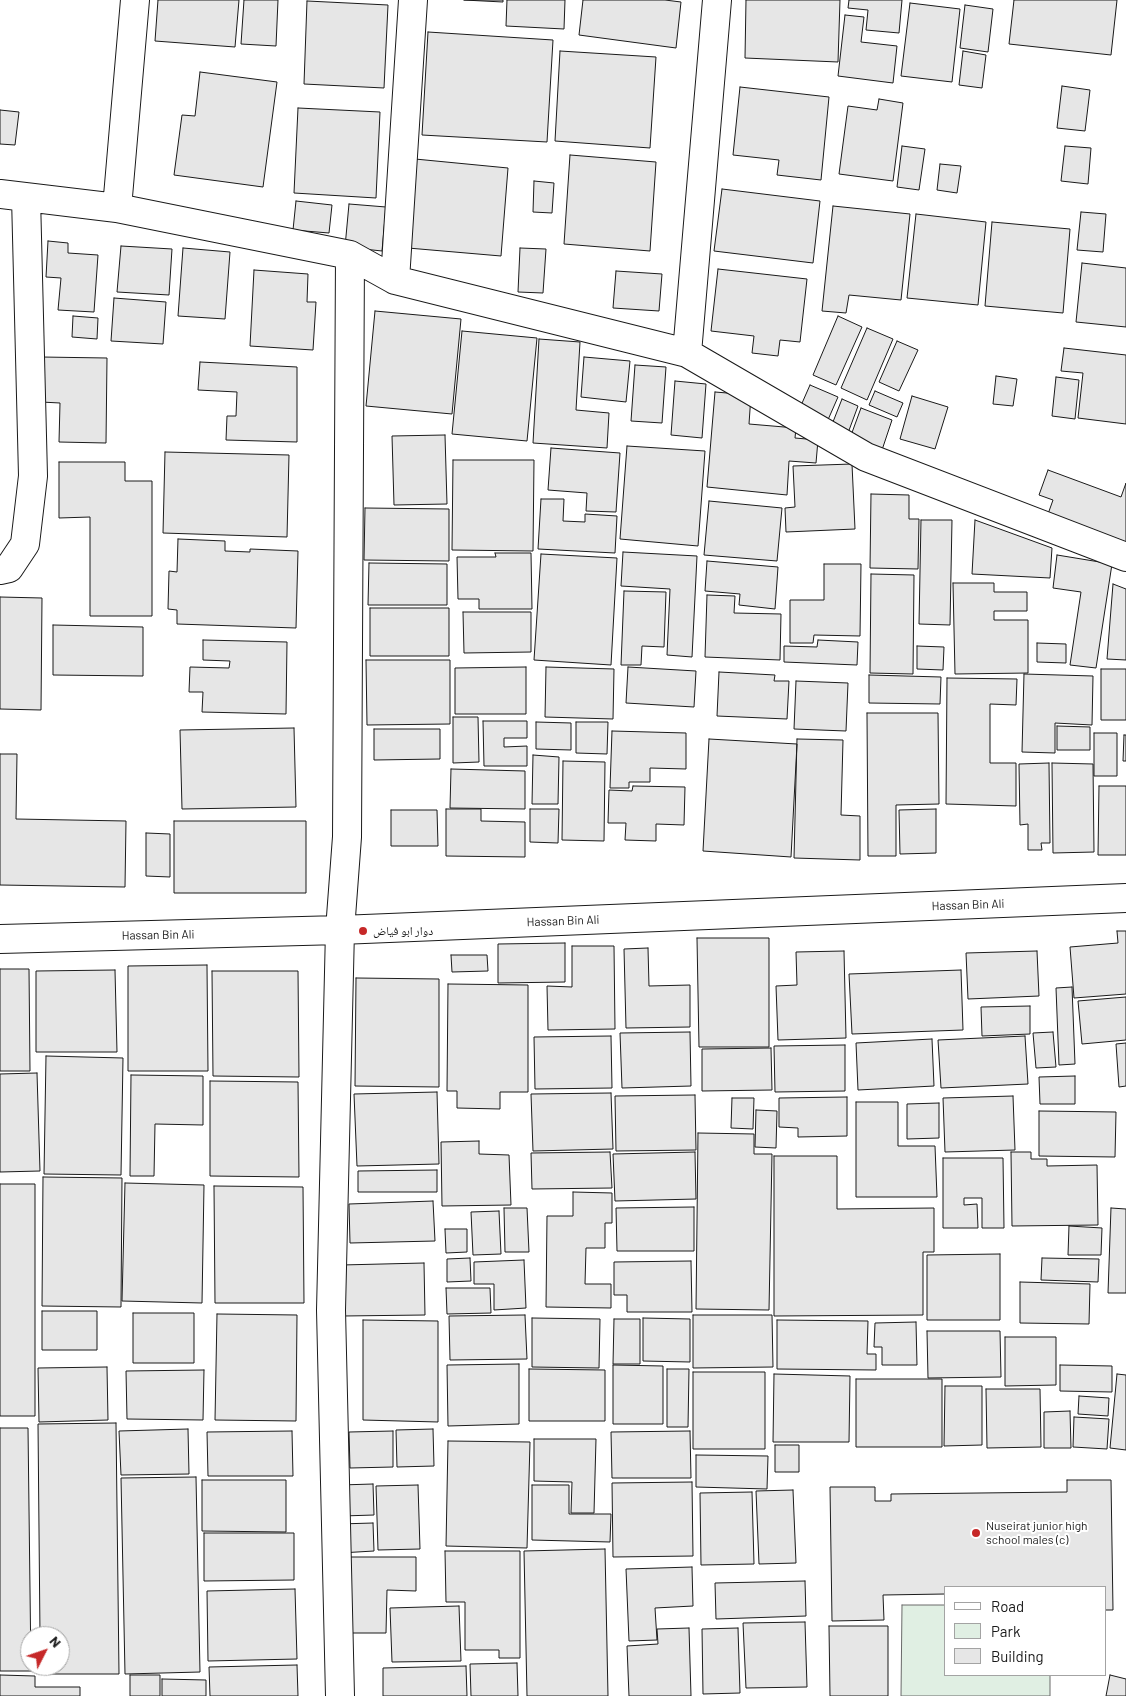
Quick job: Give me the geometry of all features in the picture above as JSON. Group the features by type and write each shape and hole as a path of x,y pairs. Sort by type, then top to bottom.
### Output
{"street":[{"path":"117,208 136,0"},
{"path":"396,280 413,0"},
{"path":"687,353 717,0"},
{"path":"0,570 9,568 25,544 33,476 13,195 117,208 350,255 396,280 687,353 866,457 1126,557"},
{"path":"340,1696 331,1310 340,930 347,837 350,255"},
{"name":"Hassan Bin Ali","path":"0,939 340,930 1126,898"}],"green space":[{"path":"902,1605 944,1605 944,1676 1050,1676 1050,1696 901,1696"}],"building":[{"path":"158,0 239,0 235,47 155,41"},
{"path":"244,0 278,0 276,46 241,44"},
{"path":"464,0 503,0 503,2"},
{"path":"507,0 565,0 564,29 506,26"},
{"path":"583,0 665,0 681,2 676,48 579,35"},
{"path":"746,0 840,0 838,62 745,58"},
{"path":"849,0 902,0 899,33 866,30 868,10 848,8"},
{"path":"1014,0 1117,0 1111,55 1009,44"},
{"path":"307,1 388,5 384,88 304,84"},
{"path":"910,3 960,9 952,82 901,76"},
{"path":"965,5 993,9 988,52 960,48"},
{"path":"845,15 864,17 861,42 897,46 893,83 838,76"},
{"path":"428,32 553,40 547,142 422,135"},
{"path":"560,51 656,57 650,148 555,141"},
{"path":"963,51 986,55 982,88 959,85"},
{"path":"200,72 277,82 263,187 174,175 182,115 195,116"},
{"path":"1062,86 1090,90 1085,131 1057,128"},
{"path":"740,87 829,97 821,180 777,175 779,160 733,155"},
{"path":"879,99 903,103 893,181 839,174 848,106 877,110"},
{"path":"298,108 380,112 376,198 294,193"},
{"path":"0,110 19,112 15,145 0,144"},
{"path":"902,146 925,149 919,190 897,187"},
{"path":"1065,146 1091,148 1088,184 1061,181"},
{"path":"570,155 656,162 650,251 564,244"},
{"path":"415,159 508,168 501,256 408,248"},
{"path":"940,164 961,166 957,193 937,190"},
{"path":"534,181 554,183 552,213 533,212"},
{"path":"722,189 820,201 813,263 714,251"},
{"path":"296,201 332,205 329,233 293,230"},
{"path":"349,204 386,207 382,251 345,247"},
{"path":"833,206 910,214 901,300 849,295 846,313 822,311"},
{"path":"1081,212 1106,214 1103,252 1077,250"},
{"path":"916,214 986,222 978,305 907,298"},
{"path":"992,222 1070,229 1063,313 985,306"},
{"path":"48,241 68,243 68,253 98,255 94,312 58,310 61,278 46,277"},
{"path":"121,246 172,249 169,295 117,292"},
{"path":"183,248 230,252 225,319 178,316"},
{"path":"520,248 546,249 543,293 518,292"},
{"path":"1082,263 1126,268 1126,327 1076,322"},
{"path":"718,269 807,279 800,342 780,340 778,356 752,353 754,336 711,331"},
{"path":"254,270 308,274 307,302 316,302 313,350 250,346"},
{"path":"616,271 662,274 659,311 613,308"},
{"path":"114,298 166,302 163,344 111,341"},
{"path":"375,311 461,319 452,414 366,406"},
{"path":"73,316 98,318 97,339 72,337"},
{"path":"838,316 862,327 836,385 813,375"},
{"path":"867,328 893,339 867,400 841,388"},
{"path":"462,331 537,338 527,441 452,434"},
{"path":"539,339 580,342 576,410 609,413 607,448 533,443"},
{"path":"897,341 918,350 899,391 879,382"},
{"path":"1064,348 1126,355 1126,424 1078,418 1083,373 1061,371"},
{"path":"41,357 107,358 106,443 59,442 60,403 41,402"},
{"path":"584,357 630,361 626,402 581,397"},
{"path":"200,362 297,367 297,442 226,440 227,416 236,416 237,392 198,390"},
{"path":"635,365 666,367 662,423 631,421"},
{"path":"996,376 1017,379 1013,406 993,404"},
{"path":"1056,377 1079,380 1075,419 1052,416"},
{"path":"675,381 706,384 702,438 671,435"},
{"path":"810,385 838,397 827,422 799,410"},
{"path":"875,391 903,403 897,417 869,405"},
{"path":"715,392 751,395 749,424 796,428 795,438 818,440 816,463 789,461 787,495 707,487"},
{"path":"912,396 948,407 935,449 900,439"},
{"path":"842,399 858,406 848,433 831,427"},
{"path":"861,408 892,420 882,450 850,438"},
{"path":"445,435 447,504 394,505 392,436"},
{"path":"627,446 705,451 698,546 620,539"},
{"path":"551,448 620,453 616,512 586,511 587,493 548,490"},
{"path":"165,452 289,455 287,537 163,533"},
{"path":"453,460 534,460 533,551 452,550"},
{"path":"59,462 125,462 125,481 152,481 152,616 90,616 90,517 59,518"},
{"path":"852,464 855,529 786,532 785,508 795,507 793,466"},
{"path":"1048,470 1121,497 1126,483 1126,542 1048,514 1053,500 1039,495"},
{"path":"871,494 909,495 909,519 919,519 918,569 870,568"},
{"path":"541,499 564,499 563,521 585,522 585,514 617,516 615,553 538,549"},
{"path":"709,501 782,508 777,561 704,555"},
{"path":"365,508 449,509 449,561 364,560"},
{"path":"921,520 952,520 950,625 919,624"},
{"path":"975,520 1052,548 1050,578 972,574"},
{"path":"178,539 225,541 225,551 250,552 250,549 298,551 296,628 177,624 177,610 168,609 169,571 177,572"},
{"path":"623,552 697,556 692,657 667,655 670,589 621,586"},
{"path":"495,553 531,553 532,609 479,609 479,599 458,599 457,557 496,557"},
{"path":"541,554 617,558 611,665 534,660"},
{"path":"1057,555 1112,564 1096,668 1070,665 1081,592 1053,588"},
{"path":"707,561 778,567 775,609 739,605 740,594 705,591"},
{"path":"369,563 447,564 447,605 368,605"},
{"path":"824,564 861,564 860,636 814,635 813,643 790,643 790,600 824,600"},
{"path":"871,574 914,575 913,674 870,673"},
{"path":"953,583 994,583 994,592 1027,592 1027,611 994,611 994,620 1028,620 1028,673 955,674"},
{"path":"1113,584 1126,589 1126,660 1107,659"},
{"path":"624,591 666,592 664,647 642,646 641,665 621,665"},
{"path":"707,595 735,596 734,613 781,614 780,660 705,657"},
{"path":"0,597 42,598 41,710 0,709"},
{"path":"370,608 449,608 449,656 370,656"},
{"path":"463,612 531,612 531,652 464,653"},
{"path":"53,625 143,627 143,676 53,675"},
{"path":"203,640 287,642 286,714 202,712 203,692 189,692 190,667 229,668 230,661 203,660"},
{"path":"818,640 858,642 857,665 784,662 784,646 817,647"},
{"path":"1037,643 1066,644 1066,663 1037,662"},
{"path":"917,646 944,647 943,670 917,669"},
{"path":"366,660 450,660 450,724 367,725"},
{"path":"526,667 526,714 455,714 455,668"},
{"path":"546,667 614,669 613,719 545,717"},
{"path":"628,667 696,671 694,707 626,703"},
{"path":"1101,669 1126,669 1126,720 1101,720"},
{"path":"719,672 775,675 774,681 789,681 787,719 717,716"},
{"path":"1024,674 1093,676 1092,725 1055,723 1055,753 1022,752"},
{"path":"869,675 941,677 940,704 869,703"},
{"path":"947,678 1017,679 1016,705 990,704 990,763 1016,763 1016,806 946,804"},
{"path":"796,681 848,683 846,731 794,729"},
{"path":"867,713 938,713 939,804 896,805 896,856 868,856"},
{"path":"453,717 478,717 479,762 453,763"},
{"path":"483,721 527,721 527,738 504,738 504,747 527,746 527,766 484,766"},
{"path":"536,722 571,723 571,750 536,749"},
{"path":"576,722 608,722 607,754 576,753"},
{"path":"1057,726 1090,727 1090,750 1057,750"},
{"path":"294,728 296,807 182,809 180,730"},
{"path":"374,729 440,729 440,759 374,760"},
{"path":"612,731 686,733 686,769 650,768 650,782 629,782 629,788 610,788"},
{"path":"1094,733 1117,733 1117,776 1094,776"},
{"path":"1124,735 1126,735 1126,761 1123,761"},
{"path":"709,739 797,744 791,857 703,851"},
{"path":"797,739 843,740 841,815 860,816 860,860 794,858"},
{"path":"0,754 17,754 16,819 126,821 125,887 0,885"},
{"path":"533,755 559,757 558,804 532,804"},
{"path":"563,761 605,762 604,841 562,840"},
{"path":"1049,763 1050,843 1041,843 1042,850 1028,850 1028,824 1020,825 1019,764"},
{"path":"1052,763 1093,764 1094,852 1053,853"},
{"path":"451,769 525,771 525,809 450,808"},
{"path":"633,786 685,787 684,825 656,824 656,841 625,840 626,823 608,823 609,790 632,791"},
{"path":"1099,786 1126,786 1126,855 1098,855"},
{"path":"446,809 481,809 481,821 525,822 525,857 446,856"},
{"path":"530,809 559,809 558,843 530,842"},
{"path":"936,809 936,853 900,854 899,810"},
{"path":"391,810 437,810 438,846 391,846"},
{"path":"174,821 306,821 306,893 174,893"},
{"path":"146,833 170,834 170,877 146,876"},
{"path":"1117,931 1126,931 1126,994 1074,998 1070,947 1118,943"},
{"path":"697,938 769,938 769,1047 699,1047"},
{"path":"565,943 565,982 498,983 498,944"},
{"path":"572,946 614,946 615,1029 548,1030 547,986 572,987"},
{"path":"648,948 649,986 690,985 690,1027 626,1028 624,949"},
{"path":"844,951 846,1038 778,1040 776,986 797,985 796,952"},
{"path":"1037,951 1039,996 968,999 966,953"},
{"path":"451,955 487,955 488,971 452,972"},
{"path":"207,965 208,1071 128,1071 128,966"},
{"path":"0,969 29,969 30,1071 0,1071"},
{"path":"115,970 117,1052 36,1052 36,971"},
{"path":"961,970 963,1030 852,1034 849,974"},
{"path":"212,971 298,971 299,1077 213,1076"},
{"path":"356,978 439,979 439,1087 355,1086"},
{"path":"448,984 528,985 528,1092 500,1092 500,1109 457,1108 457,1091 447,1091"},
{"path":"1072,987 1075,1064 1059,1065 1056,988"},
{"path":"1126,997 1126,1040 1082,1044 1078,1001"},
{"path":"1030,1006 1030,1034 982,1036 981,1007"},
{"path":"690,1032 691,1086 622,1088 620,1033"},
{"path":"1053,1032 1056,1067 1036,1068 1033,1033"},
{"path":"611,1036 612,1088 535,1089 534,1037"},
{"path":"1025,1036 1028,1084 941,1088 938,1040"},
{"path":"932,1039 934,1086 858,1090 856,1043"},
{"path":"1126,1043 1126,1086 1119,1087 1116,1044"},
{"path":"845,1045 845,1091 775,1092 774,1046"},
{"path":"771,1048 772,1090 702,1091 702,1049"},
{"path":"46,1056 123,1058 121,1175 44,1174"},
{"path":"37,1073 40,1171 0,1172 0,1074"},
{"path":"131,1075 203,1076 203,1125 155,1124 154,1176 130,1176"},
{"path":"1075,1076 1075,1104 1040,1104 1039,1077"},
{"path":"210,1081 298,1082 299,1177 210,1176"},
{"path":"437,1092 439,1164 357,1166 354,1094"},
{"path":"611,1093 613,1149 533,1151 531,1094"},
{"path":"695,1095 696,1150 616,1151 615,1096"},
{"path":"1013,1096 1015,1150 945,1152 943,1098"},
{"path":"847,1097 847,1136 798,1137 798,1128 779,1127 779,1098"},
{"path":"732,1098 754,1098 753,1129 731,1128"},
{"path":"856,1102 898,1102 898,1146 935,1146 937,1197 856,1197"},
{"path":"939,1103 939,1138 907,1139 907,1104"},
{"path":"756,1110 777,1111 776,1148 755,1147"},
{"path":"1039,1111 1116,1112 1115,1157 1039,1156"},
{"path":"698,1133 754,1134 754,1154 772,1154 769,1310 696,1309"},
{"path":"479,1141 479,1154 509,1155 511,1205 442,1206 441,1142"},
{"path":"610,1152 612,1188 532,1189 531,1153"},
{"path":"695,1152 696,1199 615,1201 613,1154"},
{"path":"1011,1152 1031,1152 1031,1159 1047,1159 1047,1166 1097,1165 1098,1225 1012,1226"},
{"path":"774,1156 837,1156 837,1209 934,1208 934,1252 923,1252 923,1315 774,1316"},
{"path":"943,1158 1003,1158 1004,1228 982,1228 982,1198 964,1198 964,1205 977,1204 978,1228 943,1228"},
{"path":"437,1170 437,1192 358,1192 358,1171"},
{"path":"43,1177 122,1178 121,1307 42,1306"},
{"path":"125,1183 204,1185 202,1303 122,1301"},
{"path":"0,1184 35,1184 35,1416 0,1416"},
{"path":"214,1186 303,1187 304,1303 215,1303"},
{"path":"573,1192 612,1193 612,1223 605,1223 605,1248 586,1248 585,1284 611,1284 611,1308 546,1307 547,1216 573,1216"},
{"path":"433,1201 435,1241 350,1243 349,1204"},
{"path":"694,1207 694,1251 617,1251 616,1208"},
{"path":"504,1208 527,1208 529,1252 505,1252"},
{"path":"1111,1208 1126,1209 1126,1293 1108,1293"},
{"path":"499,1211 501,1254 473,1255 471,1212"},
{"path":"1069,1226 1102,1228 1101,1255 1068,1255"},
{"path":"445,1229 467,1229 467,1252 446,1253"},
{"path":"1000,1254 1000,1320 927,1320 927,1255"},
{"path":"470,1258 471,1281 447,1282 447,1259"},
{"path":"1042,1258 1099,1259 1098,1282 1041,1280"},
{"path":"524,1260 526,1308 494,1310 494,1284 474,1284 474,1262"},
{"path":"691,1261 692,1312 627,1312 627,1295 614,1295 614,1262"},
{"path":"424,1263 425,1315 343,1316 341,1265"},
{"path":"1020,1282 1090,1284 1089,1324 1020,1323"},
{"path":"446,1288 490,1288 491,1313 447,1314"},
{"path":"42,1311 97,1311 97,1350 42,1350"},
{"path":"133,1313 194,1313 194,1363 133,1363"},
{"path":"217,1314 297,1315 296,1421 215,1420"},
{"path":"525,1315 527,1359 450,1360 449,1316"},
{"path":"693,1315 772,1315 773,1367 693,1368"},
{"path":"532,1318 600,1319 599,1368 532,1367"},
{"path":"643,1318 690,1319 690,1362 643,1361"},
{"path":"614,1319 640,1319 640,1364 613,1364"},
{"path":"363,1320 438,1321 438,1422 363,1420"},
{"path":"777,1320 868,1321 867,1354 876,1354 876,1370 777,1369"},
{"path":"916,1322 917,1365 882,1365 882,1347 874,1347 875,1323"},
{"path":"927,1331 1000,1331 1001,1377 928,1378"},
{"path":"1005,1337 1056,1337 1056,1385 1005,1386"},
{"path":"519,1364 519,1424 448,1426 447,1365"},
{"path":"613,1365 663,1366 663,1424 613,1424"},
{"path":"1060,1365 1112,1366 1112,1392 1060,1391"},
{"path":"107,1367 108,1420 39,1422 38,1368"},
{"path":"529,1369 605,1370 605,1421 529,1421"},
{"path":"667,1369 689,1369 688,1427 667,1427"},
{"path":"204,1370 203,1420 127,1419 126,1371"},
{"path":"693,1372 765,1372 765,1449 693,1449"},
{"path":"774,1374 850,1376 849,1442 773,1442"},
{"path":"1117,1374 1126,1375 1126,1450 1110,1448"},
{"path":"856,1379 942,1379 942,1447 856,1447"},
{"path":"945,1386 982,1386 982,1445 944,1446"},
{"path":"986,1389 1040,1389 1041,1447 987,1448"},
{"path":"1079,1396 1109,1398 1108,1416 1078,1414"},
{"path":"1070,1411 1071,1448 1044,1448 1044,1412"},
{"path":"1074,1417 1109,1419 1107,1449 1073,1447"},
{"path":"116,1423 119,1674 70,1674 70,1626 40,1626 38,1424"},
{"path":"0,1428 28,1428 30,1626 20,1626 20,1671 0,1671"},
{"path":"188,1429 189,1474 121,1475 119,1431"},
{"path":"433,1429 434,1466 397,1467 396,1430"},
{"path":"292,1431 293,1476 208,1476 207,1432"},
{"path":"393,1431 393,1467 350,1468 349,1432"},
{"path":"690,1431 691,1478 612,1478 611,1432"},
{"path":"534,1439 596,1439 594,1513 571,1513 572,1482 534,1481"},
{"path":"448,1441 530,1442 527,1548 446,1546"},
{"path":"775,1445 799,1445 799,1472 775,1472"},
{"path":"696,1455 768,1456 767,1489 696,1487"},
{"path":"196,1477 200,1672 125,1674 121,1478"},
{"path":"202,1480 286,1480 286,1532 202,1531"},
{"path":"1067,1480 1111,1480 1113,1610 1106,1610 1106,1586 944,1586 944,1594 883,1595 884,1620 832,1621 830,1487 875,1487 875,1501 891,1501 891,1494 1067,1492"},
{"path":"692,1482 693,1556 613,1557 612,1483"},
{"path":"373,1484 374,1515 342,1516 340,1485"},
{"path":"418,1485 420,1549 378,1550 376,1486"},
{"path":"532,1485 569,1485 569,1514 611,1514 610,1542 532,1540"},
{"path":"793,1490 796,1563 759,1564 756,1491"},
{"path":"752,1492 754,1564 701,1565 700,1493"},
{"path":"373,1523 374,1551 340,1553 339,1524"},
{"path":"204,1533 294,1533 294,1580 204,1581"},
{"path":"605,1549 608,1696 527,1696 524,1551"},
{"path":"445,1551 520,1551 520,1658 499,1658 499,1650 465,1650 465,1602 446,1602"},
{"path":"346,1557 416,1557 416,1591 387,1590 386,1633 346,1633"},
{"path":"692,1567 693,1606 655,1608 657,1640 629,1641 626,1569"},
{"path":"805,1581 806,1616 716,1619 715,1583"},
{"path":"295,1589 297,1659 208,1661 207,1591"},
{"path":"459,1606 461,1661 392,1662 390,1608"},
{"path":"805,1622 807,1687 746,1688 743,1623"},
{"path":"829,1626 888,1626 888,1696 830,1696"},
{"path":"689,1628 691,1696 629,1696 627,1646 658,1644 657,1629"},
{"path":"738,1628 740,1693 703,1694 702,1629"},
{"path":"517,1663 518,1696 471,1696 470,1664"},
{"path":"297,1665 298,1696 210,1696 209,1667"},
{"path":"466,1666 467,1696 383,1696 383,1668"},
{"path":"0,1675 35,1676 35,1687 80,1687 80,1696 0,1696"},
{"path":"130,1675 160,1675 160,1696 130,1696"},
{"path":"1110,1675 1126,1679 1126,1696 1106,1696"},
{"path":"162,1679 206,1680 206,1696 162,1696"}],"place":[{"name":"دوار ابو فياض","path":"363,931"},
{"name":"Nuseirat junior high school males (c)","path":"976,1533"}]}
